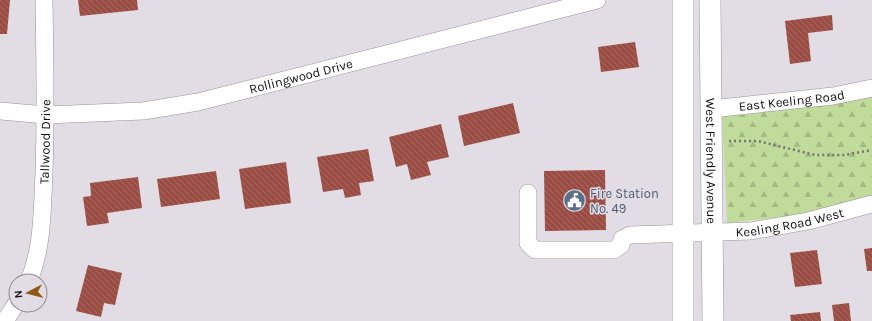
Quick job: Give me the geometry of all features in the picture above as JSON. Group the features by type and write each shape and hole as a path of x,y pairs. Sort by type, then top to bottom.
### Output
{"main road":[{"name":"West Friendly Avenue","path":"683,0 683,321"},
{"name":"West Friendly Avenue","path":"710,0 713,321"}],"street":[{"name":"Tallwood Drive","path":"32,273 36,264 42,235 46,115 44,0"},
{"name":"Rollingwood Drive","path":"0,111 46,115 143,111 198,102 597,0"},
{"name":"East Keeling Road","path":"711,109 833,96 872,88"},
{"name":"Keeling Road West","path":"528,193 528,242 535,250 609,250 618,248 622,240 630,235 751,231 808,220 872,204"}],"path":[{"path":"711,142 758,141 814,155 844,155 872,150"}],"green space":[{"path":"872,94 872,198 809,214 727,223 722,115"}],"building":[{"path":"0,0 10,0 7,34 0,34"},
{"path":"78,0 137,0 138,10 80,16"},
{"path":"832,15 833,30 808,33 811,61 790,64 785,21"},
{"path":"635,42 639,67 601,72 598,47"},
{"path":"513,103 520,133 464,146 458,116"},
{"path":"441,124 449,157 427,162 431,175 411,180 407,164 396,167 389,137"},
{"path":"368,149 374,181 359,183 361,195 345,198 343,189 323,192 317,157"},
{"path":"286,162 291,203 245,209 239,169"},
{"name":"Fire Station No. 49","path":"605,170 606,230 545,231 544,171"},
{"path":"216,171 220,199 161,207 157,179"},
{"path":"138,177 142,208 107,213 109,223 87,226 83,197 91,196 90,183"},
{"path":"872,248 872,271 867,271 864,249"},
{"path":"817,250 822,284 795,287 790,253"},
{"path":"88,265 122,273 115,305 104,303 101,317 76,311"},
{"path":"849,303 851,321 834,321 832,305"},
{"path":"820,312 821,321 791,321 790,315"}],"place":[{"name":"Fire Station No. 49","path":"575,200"}]}
